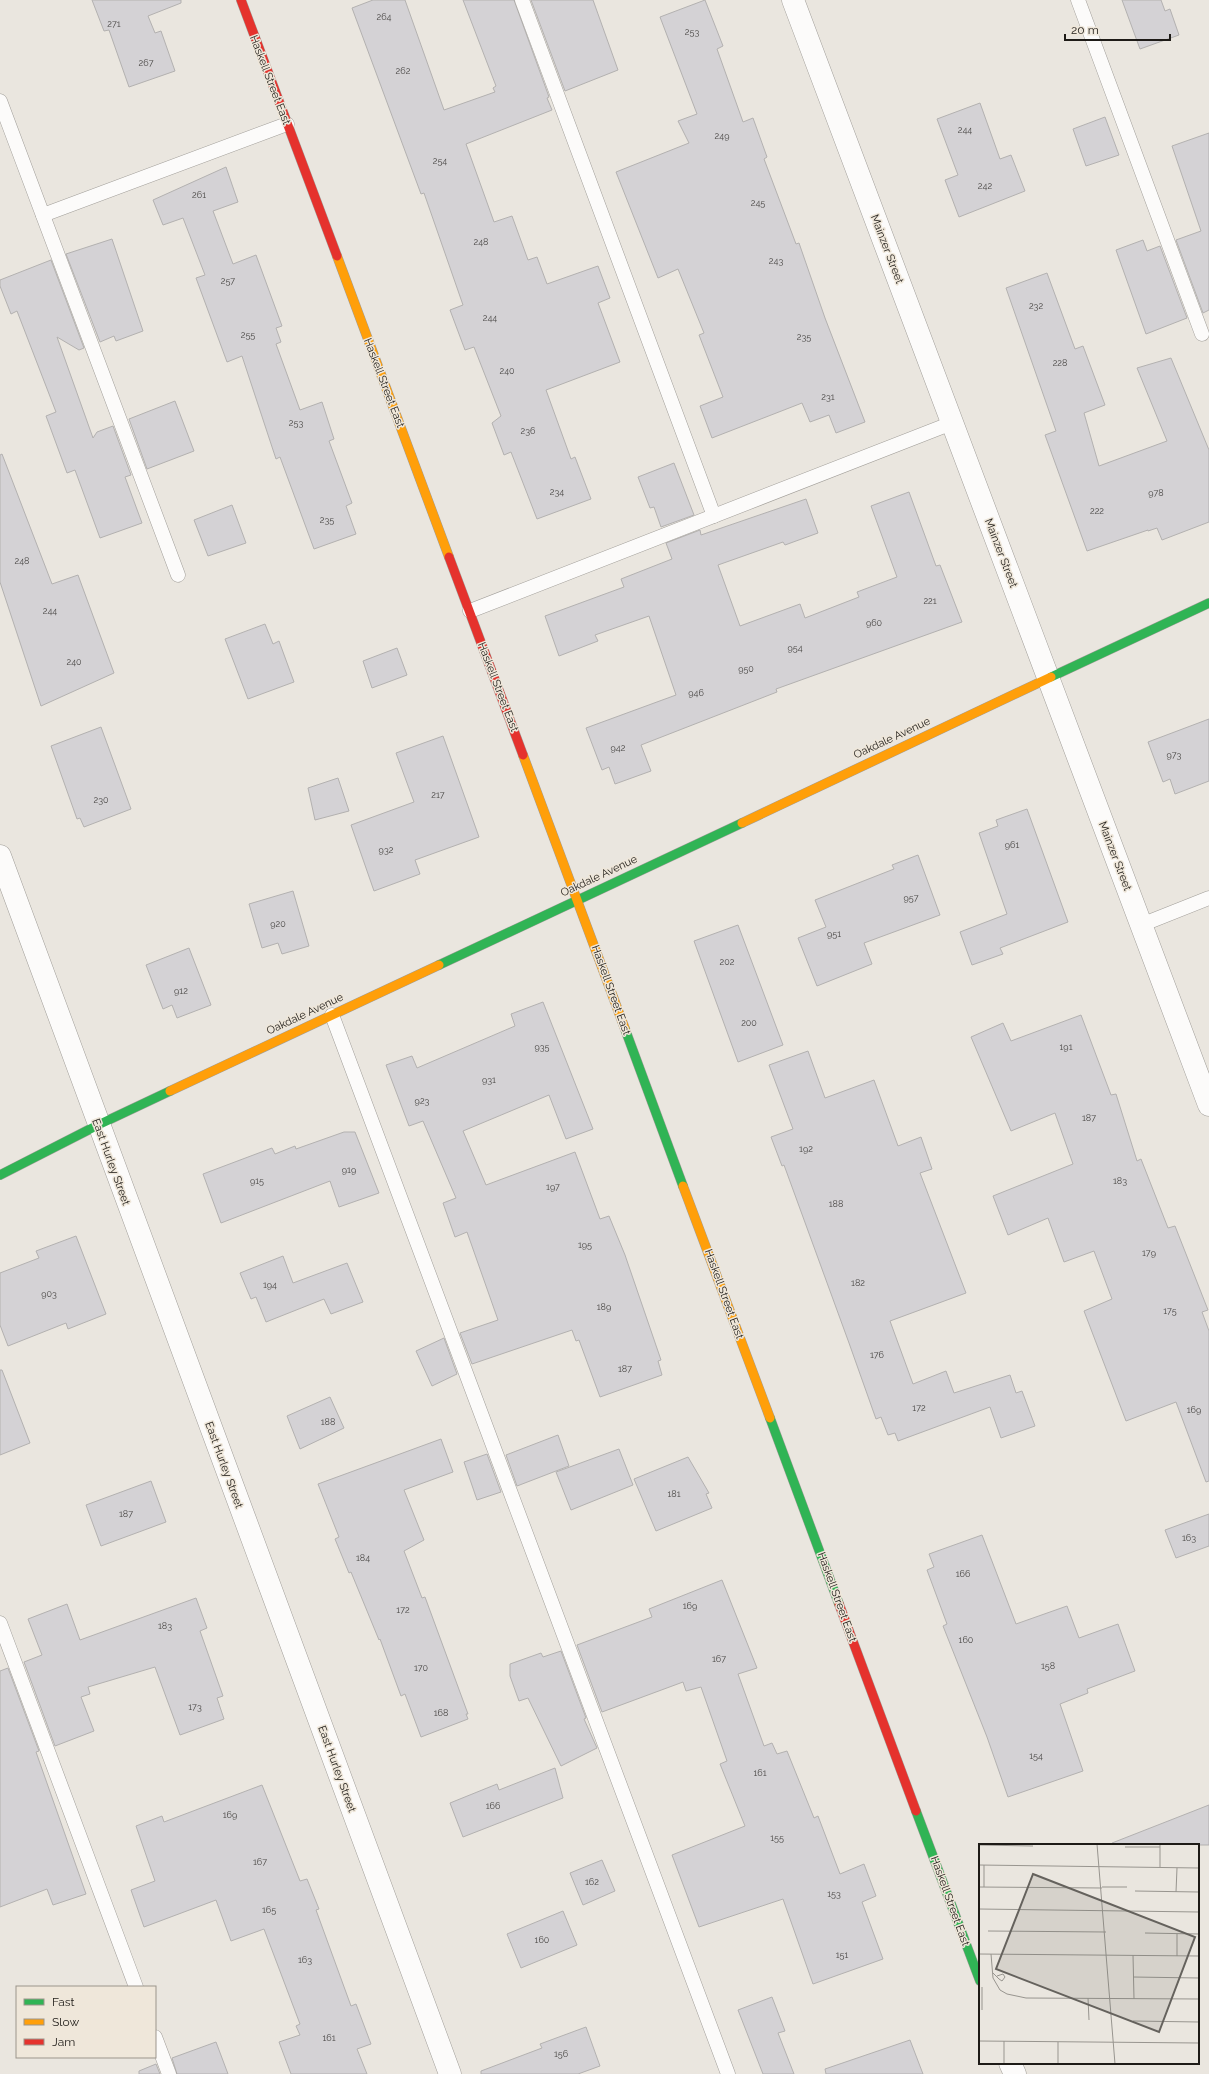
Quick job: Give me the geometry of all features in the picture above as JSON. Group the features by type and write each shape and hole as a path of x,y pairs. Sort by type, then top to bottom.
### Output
{"street":[{"name":"Haskell Street East","path":"241,0 578,899 979,1978"},
{"name":"Mainzer Street","path":"793,0 1209,1105"},
{"name":"Oakdale Avenue","path":"0,1175 98,1125 1209,603"},
{"name":"East Hurley Street","path":"0,856 98,1125 450,2074"},
{"path":"1010,2064 1015,2074"}],"lane":[{"path":"522,0 714,516"},
{"path":"1078,0 1202,334"},
{"path":"0,101 178,575"},
{"path":"43,215 287,124"},
{"path":"470,611 952,423"},
{"path":"1141,925 1209,898"},
{"path":"332,1015 728,2074"},
{"path":"0,1623 136,1986"},
{"path":"156,2040 169,2074"}],"building":[{"path":"92,0 181,0 181,3 148,16 155,33 161,31 175,71 129,87 109,30 104,31"},
{"path":"373,0 405,0 444,110 495,92 493,88 496,86 463,0 514,0 549,97 547,98 552,110 466,144 494,222 512,216 528,260 537,257 547,284 598,266 610,298 598,303 620,362 546,390 571,459 575,457 591,499 537,519 511,452 504,455 492,423 501,416 474,347 465,350 450,310 463,305 424,193 421,194 352,8"},
{"path":"531,0 593,0 618,70 565,91"},
{"path":"705,0 723,46 717,49 743,122 753,118 767,157 764,159 796,244 799,243 825,318 865,422 836,433 829,415 810,422 802,403 712,438 700,406 723,397 699,335 704,333 678,269 658,278 616,172 689,143 678,121 697,114 660,17"},
{"path":"1122,0 1161,0 1165,11 1170,9 1179,35 1140,49"},
{"path":"980,103 1000,159 1011,155 1025,191 959,217 945,180 958,175 937,119"},
{"path":"1105,117 1119,155 1086,166 1073,129"},
{"path":"1209,133 1209,310 1203,313 1176,240 1201,231 1172,146"},
{"path":"226,167 238,202 213,211 233,264 256,255 282,326 276,328 281,342 276,344 300,410 322,402 334,439 329,441 352,503 346,506 356,534 314,549 280,457 276,459 242,356 227,362 196,278 205,275 183,218 163,225 153,200"},
{"path":"112,239 143,331 116,341 114,336 100,342 66,254"},
{"path":"1143,240 1147,251 1160,246 1187,318 1146,334 1116,250"},
{"path":"51,260 84,348 79,350 57,337 93,438 97,432 113,426 131,475 125,477 142,523 100,538 75,470 67,473 46,416 56,412 17,311 11,314 0,286 0,280"},
{"path":"1047,273 1075,349 1083,346 1105,405 1084,413 1099,466 1167,441 1137,368 1171,358 1209,450 1209,522 1162,540 1157,528 1087,551 1045,435 1056,431 1006,288"},
{"path":"175,401 194,451 147,469 129,419"},
{"path":"2,454 52,584 78,575 114,673 41,706 0,582 0,455"},
{"path":"674,463 694,515 661,527 654,507 650,508 638,477"},
{"path":"909,492 936,566 940,565 962,622 776,689 777,692 641,745 651,771 615,784 609,767 602,770 586,728 676,695 649,616 595,635 598,641 559,656 545,616 624,587 621,579 672,559 666,543 700,530 701,535 806,499 818,533 785,545 783,542 718,565 740,626 800,604 805,618 859,597 857,592 897,577 871,506"},
{"path":"232,505 246,543 208,556 194,520"},
{"path":"265,624 273,644 279,641 294,682 248,699 225,639"},
{"path":"397,648 407,675 372,688 363,661"},
{"path":"1209,719 1209,781 1175,794 1170,779 1163,782 1148,742"},
{"path":"101,727 131,809 84,827 80,818 77,819 51,746"},
{"path":"443,736 479,837 415,860 420,874 374,891 351,825 414,802 396,753"},
{"path":"338,778 349,811 315,820 308,788"},
{"path":"1027,809 1068,922 1000,948 1003,954 972,965 960,932 1007,914 979,833 998,826 996,820"},
{"path":"918,855 940,915 864,943 872,964 817,986 798,938 826,927 815,900 894,869 892,865"},
{"path":"293,891 309,946 282,954 278,943 262,948 249,904"},
{"path":"738,925 783,1045 738,1062 694,941"},
{"path":"189,948 211,1005 177,1018 172,1005 163,1009 146,965"},
{"path":"543,1002 593,1129 566,1139 549,1095 463,1131 486,1185 575,1152 600,1219 609,1216 625,1255 661,1360 658,1361 662,1375 600,1397 579,1340 576,1341 572,1330 472,1364 460,1333 498,1320 467,1232 455,1237 443,1203 456,1198 423,1121 409,1126 386,1065 412,1056 417,1068 515,1026 511,1014"},
{"path":"1081,1015 1111,1095 1116,1094 1137,1161 1141,1159 1168,1228 1175,1226 1208,1310 1202,1312 1209,1331 1209,1481 1206,1482 1176,1402 1126,1421 1084,1311 1112,1299 1094,1251 1064,1262 1048,1218 1008,1235 993,1196 1073,1164 1055,1113 1011,1131 971,1037 1003,1023 1011,1041"},
{"path":"808,1051 825,1098 874,1080 898,1146 921,1137 932,1169 920,1173 966,1293 890,1321 913,1384 946,1371 954,1393 1010,1375 1016,1393 1022,1391 1035,1426 1001,1438 990,1407 898,1441 895,1433 888,1435 881,1417 876,1419 784,1165 782,1166 771,1137 793,1129 769,1065"},
{"path":"344,1132 355,1132 379,1193 339,1207 330,1181 221,1223 203,1174 272,1148 275,1154 295,1146 296,1149"},
{"path":"76,1236 106,1314 68,1329 66,1323 8,1346 0,1325 0,1273 39,1258 36,1251"},
{"path":"283,1256 293,1283 347,1263 363,1302 331,1314 324,1299 266,1322 256,1297 251,1299 240,1273"},
{"path":"444,1338 457,1374 432,1386 416,1351"},
{"path":"0,1370 2,1370 30,1443 0,1455"},
{"path":"330,1397 344,1428 300,1449 287,1416"},
{"path":"558,1435 569,1466 517,1486 506,1455"},
{"path":"441,1439 453,1472 404,1490 424,1540 404,1551 422,1598 425,1597 468,1714 466,1714 468,1719 421,1737 405,1694 401,1696 380,1639 379,1640 351,1572 349,1573 335,1539 339,1537 318,1484"},
{"path":"619,1449 633,1485 571,1510 556,1472"},
{"path":"487,1454 501,1492 477,1500 464,1462"},
{"path":"688,1457 709,1493 706,1494 712,1508 656,1531 634,1479"},
{"path":"151,1481 166,1522 101,1546 86,1505"},
{"path":"1209,1514 1209,1546 1176,1558 1165,1530"},
{"path":"982,1535 1016,1624 1067,1606 1079,1638 1118,1624 1135,1671 1087,1689 1088,1693 1060,1704 1083,1771 1008,1797 987,1737 943,1626 947,1624 927,1570 934,1567 929,1554"},
{"path":"722,1580 757,1668 738,1674 764,1746 772,1743 777,1754 787,1751 814,1818 818,1816 840,1874 864,1864 876,1896 862,1902 883,1959 813,1984 783,1899 699,1927 672,1855 745,1826 720,1764 727,1761 701,1687 686,1691 683,1682 602,1712 577,1645 652,1617 649,1609"},
{"path":"196,1598 207,1628 200,1631 223,1696 217,1698 224,1719 180,1735 155,1667 88,1687 90,1694 81,1697 94,1731 55,1746 24,1662 42,1655 28,1619 67,1604 80,1640"},
{"path":"561,1651 586,1718 584,1719 597,1748 561,1766 528,1698 519,1701 510,1676 510,1664 541,1653 543,1657"},
{"path":"8,1668 39,1751 36,1752 86,1894 53,1905 47,1889 0,1907 0,1671"},
{"path":"555,1768 563,1798 463,1837 450,1803 497,1784 499,1790"},
{"path":"262,1785 300,1881 307,1879 319,1909 316,1910 351,2006 356,2004 371,2044 357,2049 367,2074 291,2074 279,2042 300,2035 296,2026 300,2024 264,1929 231,1941 216,1900 144,1927 131,1890 155,1881 136,1826 162,1816 164,1822"},
{"path":"1209,1805 1209,1845 1112,1843"},
{"path":"602,1860 615,1891 583,1905 570,1873"},
{"path":"563,1911 577,1945 521,1968 507,1934"},
{"path":"772,1997 785,2031 778,2033 794,2074 763,2074 738,2010"},
{"path":"586,2027 600,2066 578,2074 481,2074 481,2071 542,2048 540,2044"},
{"path":"910,2040 923,2074 826,2074 825,2069"},
{"path":"216,2042 228,2074 177,2074 172,2058"},
{"path":"156,2064 160,2074 139,2074 139,2071"}],"traffic: fast":[{"path":"1051,677 1209,603"},
{"path":"439,965 742,823"},
{"path":"625,1029 683,1186"},
{"path":"0,1175 98,1125 170,1091"},
{"path":"770,1418 839,1604"},
{"path":"916,1811 979,1978"}],"traffic: slow":[{"path":"337,256 449,557"},
{"path":"742,823 1051,677"},
{"path":"523,755 625,1029"},
{"path":"170,1091 439,965"},
{"path":"683,1186 770,1418"}],"traffic: jam":[{"path":"241,0 337,256"},
{"path":"449,557 523,755"},
{"path":"839,1604 916,1811"}]}
